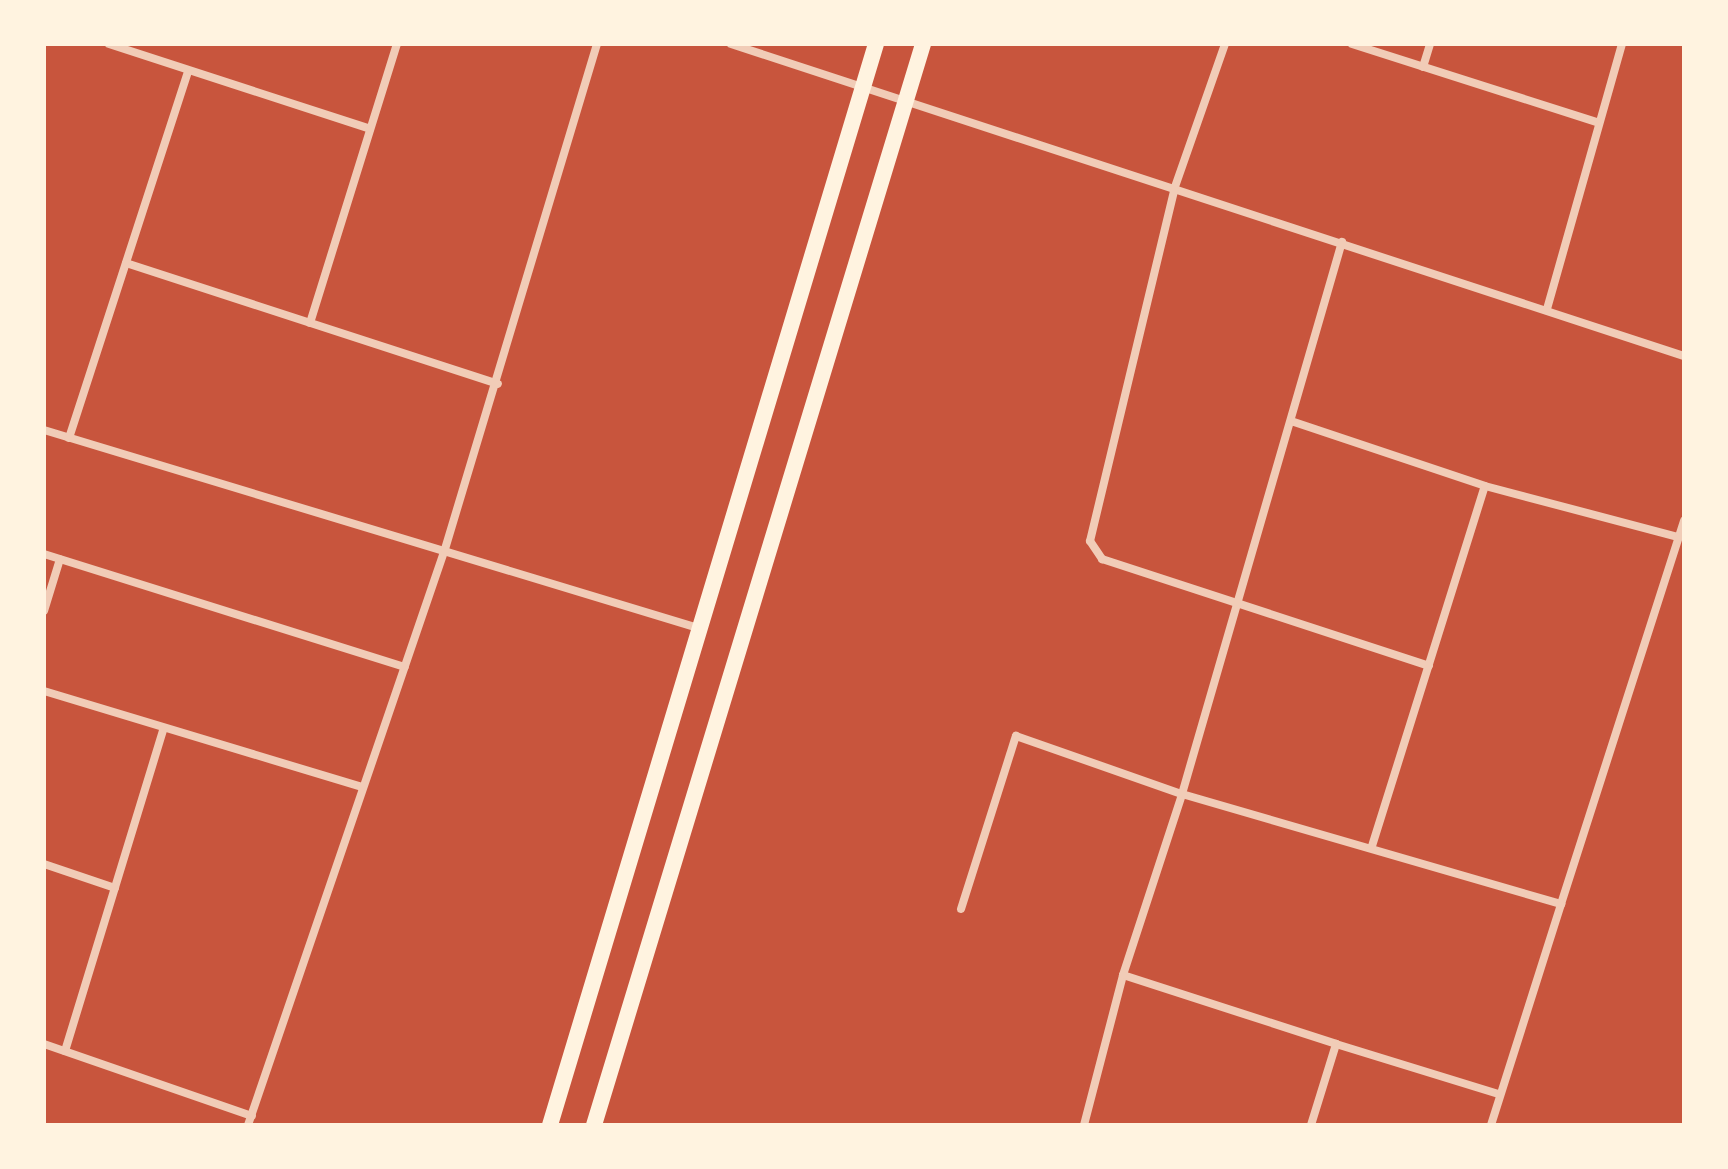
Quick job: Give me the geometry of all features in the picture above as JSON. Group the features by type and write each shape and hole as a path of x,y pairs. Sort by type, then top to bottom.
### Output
{"main road":[{"path":"550,1125 861,84 876,44"},
{"path":"594,1125 923,44"}],"street":[{"path":"109,44 370,129"},
{"path":"310,323 397,44"},
{"path":"248,1125 361,787 445,549 498,384 597,44"},
{"path":"731,44 861,84 1684,356"},
{"path":"1225,44 1175,187 1090,541 1102,559 1237,607 1429,666"},
{"path":"1352,44 1597,122"},
{"path":"1423,67 1430,44"},
{"path":"1547,309 1597,122 1622,44"},
{"path":"69,438 188,72"},
{"path":"1084,1125 1123,975 1182,794 1294,422 1342,242"},
{"path":"126,263 498,384"},
{"path":"1294,422 1485,486 1678,537"},
{"path":"44,430 698,628"},
{"path":"1372,846 1485,486"},
{"path":"1491,1125 1684,520"},
{"path":"44,554 405,667"},
{"path":"44,611 60,559"},
{"path":"44,691 163,730 361,787"},
{"path":"65,1051 163,730"},
{"path":"961,909 1016,736 1182,794 1372,846 1561,904"},
{"path":"44,864 115,888"},
{"path":"1123,975 1499,1094"},
{"path":"44,1044 252,1116"},
{"path":"1311,1125 1336,1044"}]}
